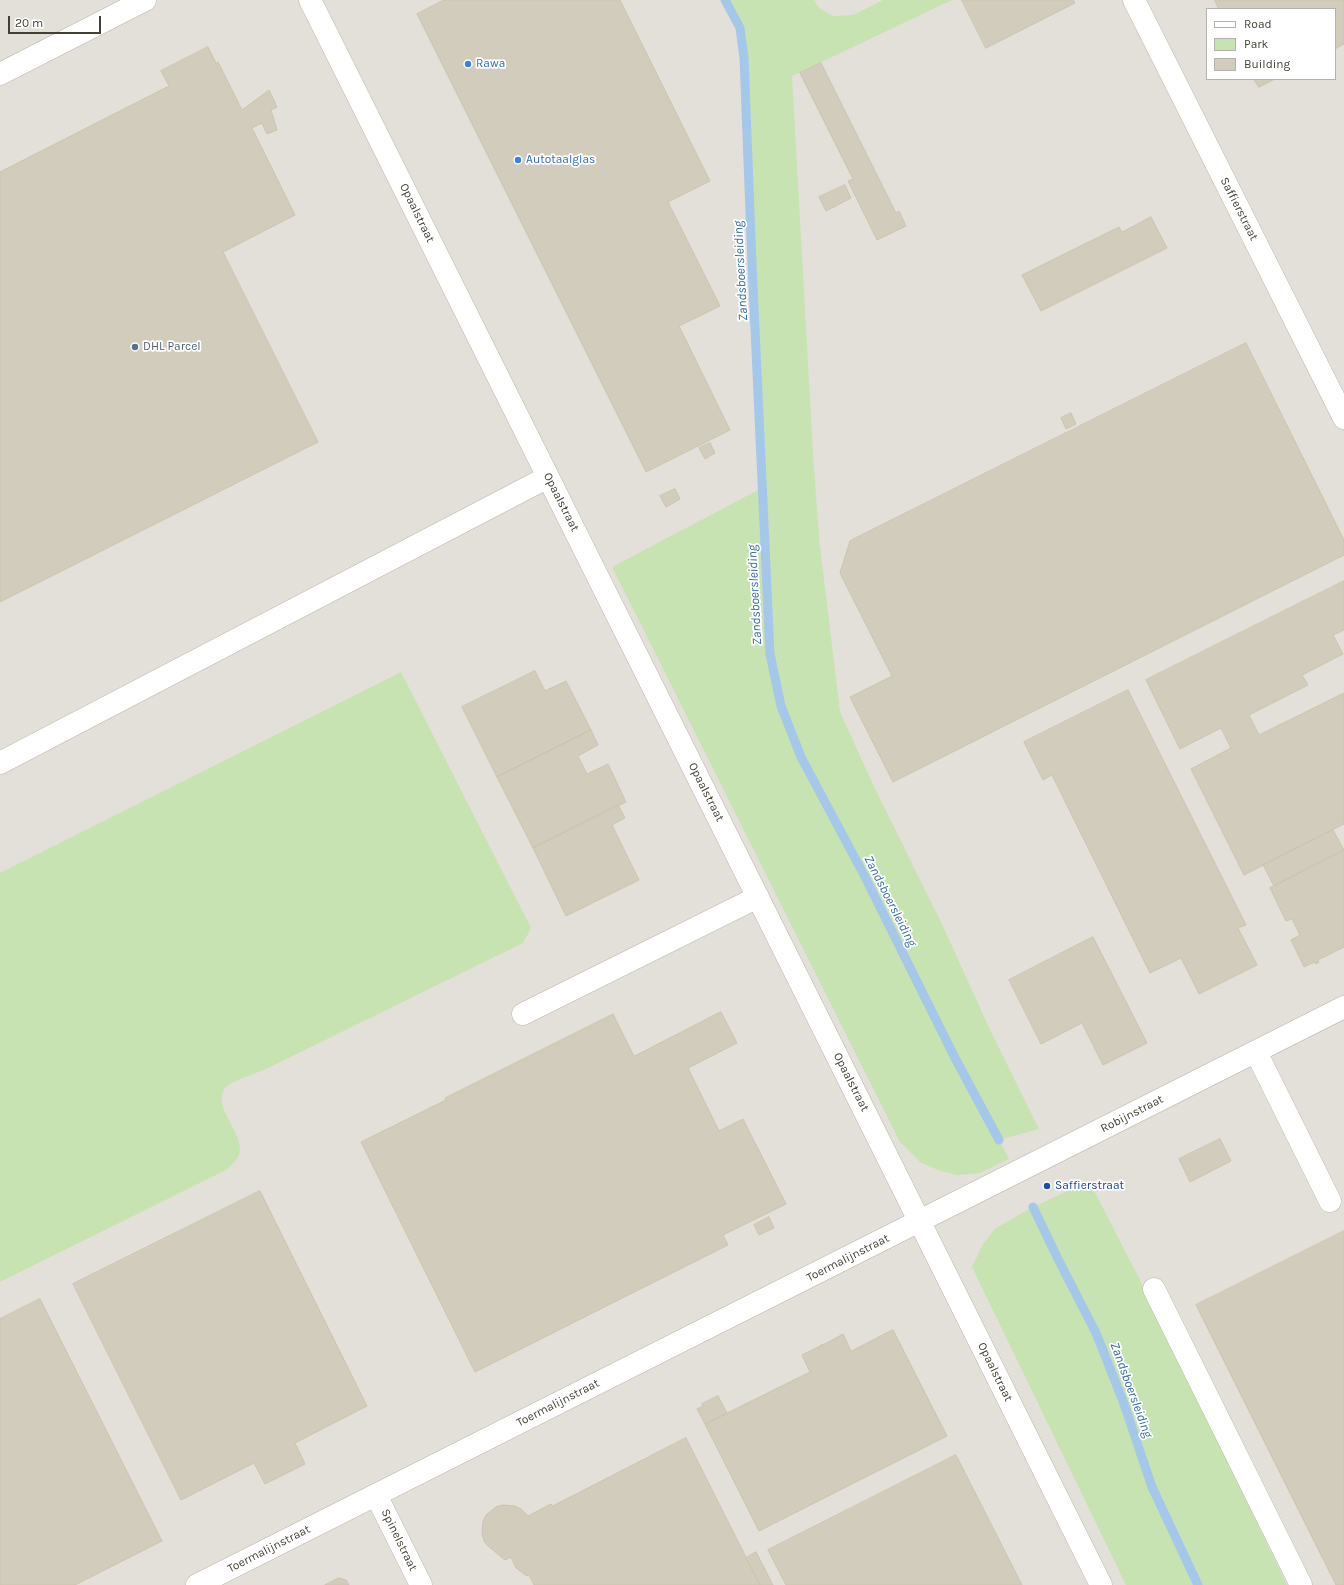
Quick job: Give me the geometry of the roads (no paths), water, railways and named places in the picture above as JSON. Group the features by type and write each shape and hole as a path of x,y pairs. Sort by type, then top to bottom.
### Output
{"street":[{"path":"0,74 145,0"},
{"name":"Opaalstraat","path":"310,0 1101,1585"},
{"name":"Saffierstraat","path":"1134,0 1344,418"},
{"path":"0,763 548,476"},
{"path":"523,1014 758,897"},
{"name":"Robijnstraat","path":"920,1221 1344,1008"},
{"path":"1256,1052 1330,1201"},
{"name":"Toermalijnstraat","path":"197,1585 920,1221"},
{"path":"1154,1289 1301,1585"},
{"name":"Spinelstraat","path":"376,1495 421,1585"}],"waterway":[{"name":"Zandsboersleiding","path":"725,0 740,28 744,58 770,654 781,706 801,757 864,875 955,1058 999,1140"},
{"name":"Zandsboersleiding","path":"1033,1207 1096,1333 1123,1401 1152,1487 1198,1585"}],"place":[{"name":"Rawa","path":"468,64"},
{"name":"Autotaalglas","path":"518,160"},
{"name":"DHL Parcel","path":"135,347"},
{"name":"Saffierstraat","path":"1047,1186"}]}
